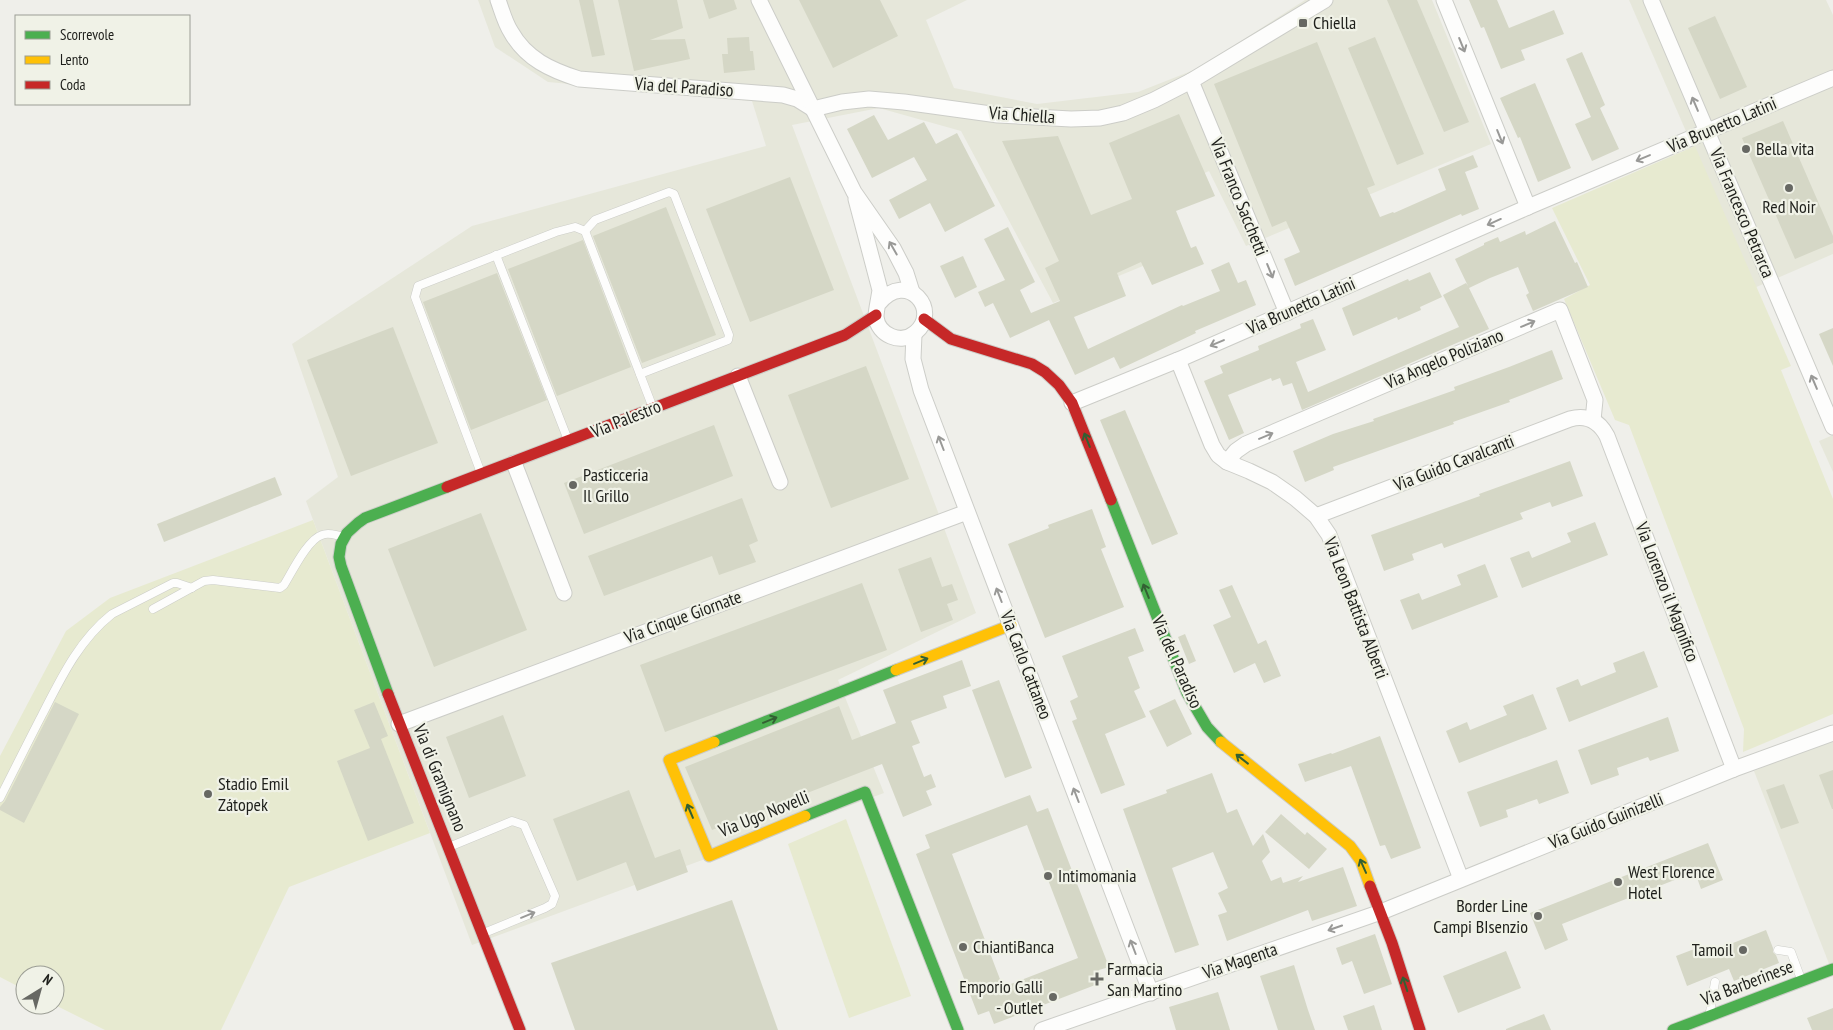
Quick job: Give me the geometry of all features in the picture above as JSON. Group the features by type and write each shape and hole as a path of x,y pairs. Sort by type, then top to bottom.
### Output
{"street":[{"name":"Via del Paradiso","path":"498,0 510,31 522,50 556,72 579,79 783,95 797,98 813,109"},
{"path":"759,0 854,192 893,248 906,273 912,292 922,304 924,319 920,328 909,337 895,338 880,327 878,281 854,192"},
{"name":"Via Chiella","path":"813,109 842,102 869,100 904,102 998,114 1071,119 1100,118 1123,113 1191,81 1325,0"},
{"path":"1444,0 1528,207"},
{"name":"Via Francesco Petrarca","path":"1651,0 1833,427"},
{"name":"Via Brunetto Latini","path":"1072,403 1178,360 1528,207 1833,78"},
{"name":"Via Franco Sacchetti","path":"1191,81 1287,312"},
{"path":"878,309 885,296 892,292 900,290 912,292"},
{"name":"Via Palestro","path":"847,334 878,309"},
{"name":"Via Angelo Poliziano","path":"1227,462 1236,451 1246,444 1560,310 1595,400 1593,420"},
{"name":"Via del Paradiso","path":"924,319 950,339 972,347 1029,362 1052,377 1062,388 1072,403 1187,693 1207,728 1225,746 1316,816 1350,846 1361,861 1381,912 1420,1030"},
{"name":"Via Palestro","path":"344,536 353,526 365,518 514,463 847,334 883,331"},
{"name":"Via Carlo Cattaneo","path":"914,334 913,359 921,390 1151,993"},
{"name":"Via Leon Battista Alberti","path":"1178,360 1218,455 1227,462 1272,482 1295,498 1316,516 1329,535 1461,879"},
{"path":"738,376 780,482"},
{"name":"Via Guido Cavalcanti","path":"1316,516 1570,419 1583,417 1593,420"},
{"name":"Via Lorenzo il Magnifico","path":"1593,420 1601,426 1607,436 1734,769"},
{"path":"514,463 564,592"},
{"name":"Via Cinque Giornate","path":"399,724 967,512"},
{"name":"Via di Gramignano","path":"344,536 340,544 338,556 340,566 399,724 520,1030"},
{"name":"Via Ugo Novelli","path":"958,1030 865,792 709,856 669,760 1011,625"},
{"name":"Via Guido Guinizelli","path":"1381,912 1734,769 1833,733"},
{"name":"Via Magenta","path":"1042,1030 1381,912"},
{"name":"Via Barberinese","path":"1673,1030 1833,969"}],"lane":[{"path":"585,231 595,220 669,192 674,194 695,253 729,335 728,340 640,374"},
{"path":"482,474 414,297 418,286 496,255 575,227 585,231 653,408"},
{"path":"496,255 569,442"},
{"path":"153,609 204,581 214,580 280,588 284,585 309,544 316,537 324,534 344,536"},
{"path":"0,798 64,672 82,646 106,619 112,614 173,583 192,588"},
{"path":"448,848 512,821 524,825 555,896 552,904 546,908 482,933"},
{"path":"1778,950 1791,952 1802,981"},
{"path":"1710,1016 1715,982"}],"shaded area":[{"path":"478,0 967,0 926,20 954,88 1037,104 1138,92 1199,68 1305,0 1432,0 1491,144 1246,246 1209,171 1139,204 1160,259 1053,303 961,131 879,108 792,125 976,613 838,680 884,793 472,945 306,501 338,477 292,344 472,226 766,146 752,101 548,82 495,47"},
{"path":"1629,0 1826,0 1833,15 1833,254 1754,288"},
{"path":"1833,435 1833,472 1819,441"},
{"path":"1833,738 1833,974 1754,771"}],"green space":[{"path":"1695,146 1791,366 1781,370 1833,499 1833,714 1743,752 1744,729 1629,425 1615,420 1564,299 1590,285 1552,208"},
{"name":"Stadio Emil Zátopek","path":"313,520 430,833 289,887 221,1030 105,1030 65,1010 65,965 15,965 15,985 0,977 0,756 66,631 110,598"},
{"path":"846,819 911,996 849,1018 788,844"}],"building":[{"path":"579,0 593,0 605,55 592,57"},
{"path":"618,0 677,0 683,28 650,40 685,39 690,59 634,71"},
{"path":"703,0 734,0 737,9 709,19"},
{"path":"799,0 880,0 898,36 833,68"},
{"path":"1387,0 1417,0 1469,122 1444,132"},
{"path":"1469,0 1497,0 1509,28 1554,10 1564,34 1521,50 1525,60 1501,69 1484,27 1481,28"},
{"path":"1715,16 1747,87 1720,99 1688,28"},
{"path":"749,37 750,51 753,51 755,70 724,73 722,54 728,54 727,38"},
{"path":"1375,37 1424,154 1397,165 1348,48"},
{"path":"1317,42 1375,185 1367,188 1380,217 1394,213 1446,190 1438,169 1473,155 1478,167 1465,172 1479,209 1462,216 1461,214 1295,286 1284,259 1300,252 1286,221 1272,227 1214,84"},
{"path":"1582,52 1605,105 1600,108 1619,149 1592,161 1575,124 1591,117 1566,59"},
{"path":"1535,83 1571,168 1538,182 1520,137 1518,138 1500,98"},
{"path":"1179,114 1215,196 1176,211 1191,248 1196,246 1204,264 1152,285 1141,262 1117,273 1126,296 1074,317 1088,349 1182,305 1220,291 1211,270 1229,262 1238,283 1246,280 1256,305 1195,331 1196,333 1120,369 1114,357 1075,375 1049,320 1010,338 993,303 985,307 978,292 1005,280 984,239 1008,227 1035,282 1020,290 1031,313 1060,301 1045,268 1059,261 1002,141 1058,136 1091,215 1132,199 1109,143"},
{"path":"874,115 888,140 924,122 936,144 957,133 995,206 945,232 930,203 899,219 889,200 927,180 914,157 872,178 847,129"},
{"path":"1783,121 1833,236 1833,243 1795,259 1742,138"},
{"path":"790,177 834,290 750,322 706,209"},
{"path":"666,207 716,335 642,363 593,236"},
{"path":"1555,221 1588,287 1533,311 1526,295 1529,293 1518,267 1490,278 1469,288 1489,329 1302,410 1292,383 1283,386 1280,378 1272,381 1271,378 1228,395 1244,433 1229,440 1204,381 1223,373 1220,366 1259,350 1258,346 1301,328 1300,324 1313,319 1326,350 1296,362 1308,392 1459,327 1443,295 1466,283 1468,286 1455,259 1498,237 1500,242 1525,231 1526,235"},
{"path":"583,240 631,367 557,396 508,269"},
{"path":"963,256 977,287 955,298 940,266"},
{"path":"1430,272 1442,297 1420,307 1421,310 1398,320 1397,317 1353,336 1342,308 1408,279 1409,281"},
{"path":"497,273 547,400 471,430 423,302"},
{"path":"393,327 438,443 351,476 307,360"},
{"path":"1833,328 1833,366 1819,334"},
{"path":"1552,350 1563,379 1509,400 1510,402 1453,422 1454,424 1333,467 1334,470 1305,482 1293,451 1333,434 1374,421 1373,419 1455,390 1454,387"},
{"path":"866,366 909,479 831,508 788,395"},
{"path":"1125,410 1178,534 1152,545 1100,420"},
{"path":"714,425 733,476 584,534 564,483"},
{"path":"1570,461 1583,496 1552,507 1550,502 1520,513 1523,519 1444,548 1442,543 1412,554 1414,560 1384,571 1371,535"},
{"path":"275,477 282,495 164,542 157,524"},
{"path":"742,498 758,541 749,545 756,562 719,575 712,556 604,596 588,556"},
{"path":"1092,509 1106,547 1101,549 1124,607 1045,638 1008,544 1049,528 1048,525"},
{"path":"481,513 527,630 434,667 388,549"},
{"path":"1595,522 1608,555 1522,588 1510,558 1529,551 1532,558 1571,542 1567,533"},
{"path":"931,557 942,587 952,584 958,600 947,604 953,620 921,632 898,569"},
{"path":"1485,564 1498,597 1412,630 1400,600 1419,593 1422,600 1461,585 1457,575"},
{"path":"862,583 887,650 665,732 640,665"},
{"path":"1232,585 1258,644 1266,640 1281,676 1264,683 1255,663 1234,673 1213,625 1231,617 1219,590"},
{"path":"1135,628 1144,651 1128,657 1140,688 1134,691 1146,717 1105,734 1125,785 1101,794 1072,721 1077,719 1070,701 1078,697 1062,656"},
{"path":"1185,634 1196,661 1189,664 1178,637"},
{"path":"1644,651 1658,687 1569,722 1556,688 1578,679 1581,686 1616,672 1613,663"},
{"path":"962,660 971,686 943,696 947,708 911,721 920,743 912,746 924,777 931,774 936,787 926,791 932,805 903,817 882,764 712,830 685,767 839,706 852,740 896,723 883,690"},
{"path":"999,680 1032,768 1005,778 972,690"},
{"path":"1533,694 1547,729 1459,763 1446,731 1467,722 1470,730 1507,715 1503,706"},
{"path":"1175,699 1192,734 1167,747 1149,711"},
{"path":"55,702 79,714 24,823 0,810 0,807 5,801"},
{"path":"374,702 388,736 381,739 414,823 368,841 337,761 370,748 354,710"},
{"path":"503,715 526,776 469,798 446,737"},
{"path":"1668,717 1679,751 1650,761 1648,757 1617,768 1619,775 1591,785 1578,750"},
{"path":"1380,736 1421,848 1391,859 1385,845 1380,846 1351,766 1305,782 1298,764 1332,754"},
{"path":"1557,760 1569,793 1539,804 1537,799 1506,810 1508,817 1480,827 1467,792"},
{"path":"1833,770 1833,809 1832,809 1819,775"},
{"path":"1212,773 1227,813 1237,809 1253,846 1263,834 1270,852 1262,861 1271,881 1281,877 1283,883 1303,876 1298,882 1343,867 1357,906 1312,921 1308,910 1227,941 1218,915 1227,912 1218,893 1228,888 1213,852 1172,868 1199,945 1175,953 1123,809 1167,793 1166,790"},
{"path":"1784,784 1799,823 1781,829 1766,790"},
{"path":"629,790 655,858 680,849 688,872 637,891 626,862 577,881 553,819"},
{"path":"1030,795 1037,812 1048,808 1109,967 1099,970 1103,982 994,1024 989,1011 978,1015 916,854 930,848 925,835","holes":["1027,825 1078,958 1003,987 952,854"]},
{"path":"1281,814 1305,835 1307,832 1327,849 1309,869 1265,832"},
{"path":"1708,843 1723,880 1701,889 1695,872 1562,924 1568,940 1545,950 1530,913"},
{"path":"732,900 778,1030 575,1030 551,963"},
{"path":"1766,930 1773,952 1779,963 1734,981 1729,969 1687,986 1676,956 1697,948 1700,956"},
{"path":"1375,934 1392,984 1364,994 1352,961 1342,965 1336,948"},
{"path":"1506,951 1521,988 1458,1013 1443,976"},
{"path":"1294,965 1315,1030 1278,1030 1260,976"},
{"path":"1218,992 1230,1030 1176,1030 1169,1007"},
{"path":"1374,1005 1382,1030 1348,1030 1343,1016"},
{"path":"1833,1008 1833,1030 1812,1030 1807,1018"},
{"path":"1544,1014 1551,1030 1506,1030 1506,1029"}],"traffic: fast":[{"path":"388,694 341,566 339,557 341,544 347,533 365,518 447,487"},
{"path":"1111,500 1187,693 1207,727 1221,742"},
{"path":"714,742 896,670"},
{"path":"805,816 865,792 958,1030"},
{"path":"1673,1030 1833,969"}],"traffic: slow":[{"path":"896,670 1011,625"},
{"path":"714,742 669,760 709,856 805,816"},
{"path":"1221,742 1350,846 1361,861 1370,886"}],"traffic: jam":[{"path":"447,487 845,335 876,315"},
{"path":"924,319 951,339 1032,364 1045,372 1059,385 1072,403 1111,500"},
{"path":"388,694 520,1030"},
{"path":"1370,886 1392,943 1420,1030"}],"place":[{"name":"Chiella","path":"1303,23"},
{"name":"Bella vita","path":"1746,149"},
{"name":"Red Noir","path":"1789,188"},
{"name":"Pasticceria Il Grillo","path":"573,485"},
{"name":"Stadio Emil Zátopek","path":"208,794"},
{"name":"Intimomania","path":"1048,876"},
{"name":"West Florence Hotel","path":"1618,882"},
{"name":"Border Line Campi BIsenzio","path":"1538,916"},
{"name":"ChiantiBanca","path":"963,947"},
{"name":"Tamoil","path":"1743,950"},
{"name":"Farmacia San Martino","path":"1097,979"},
{"name":"Emporio Galli - Outlet","path":"1053,997"}]}
